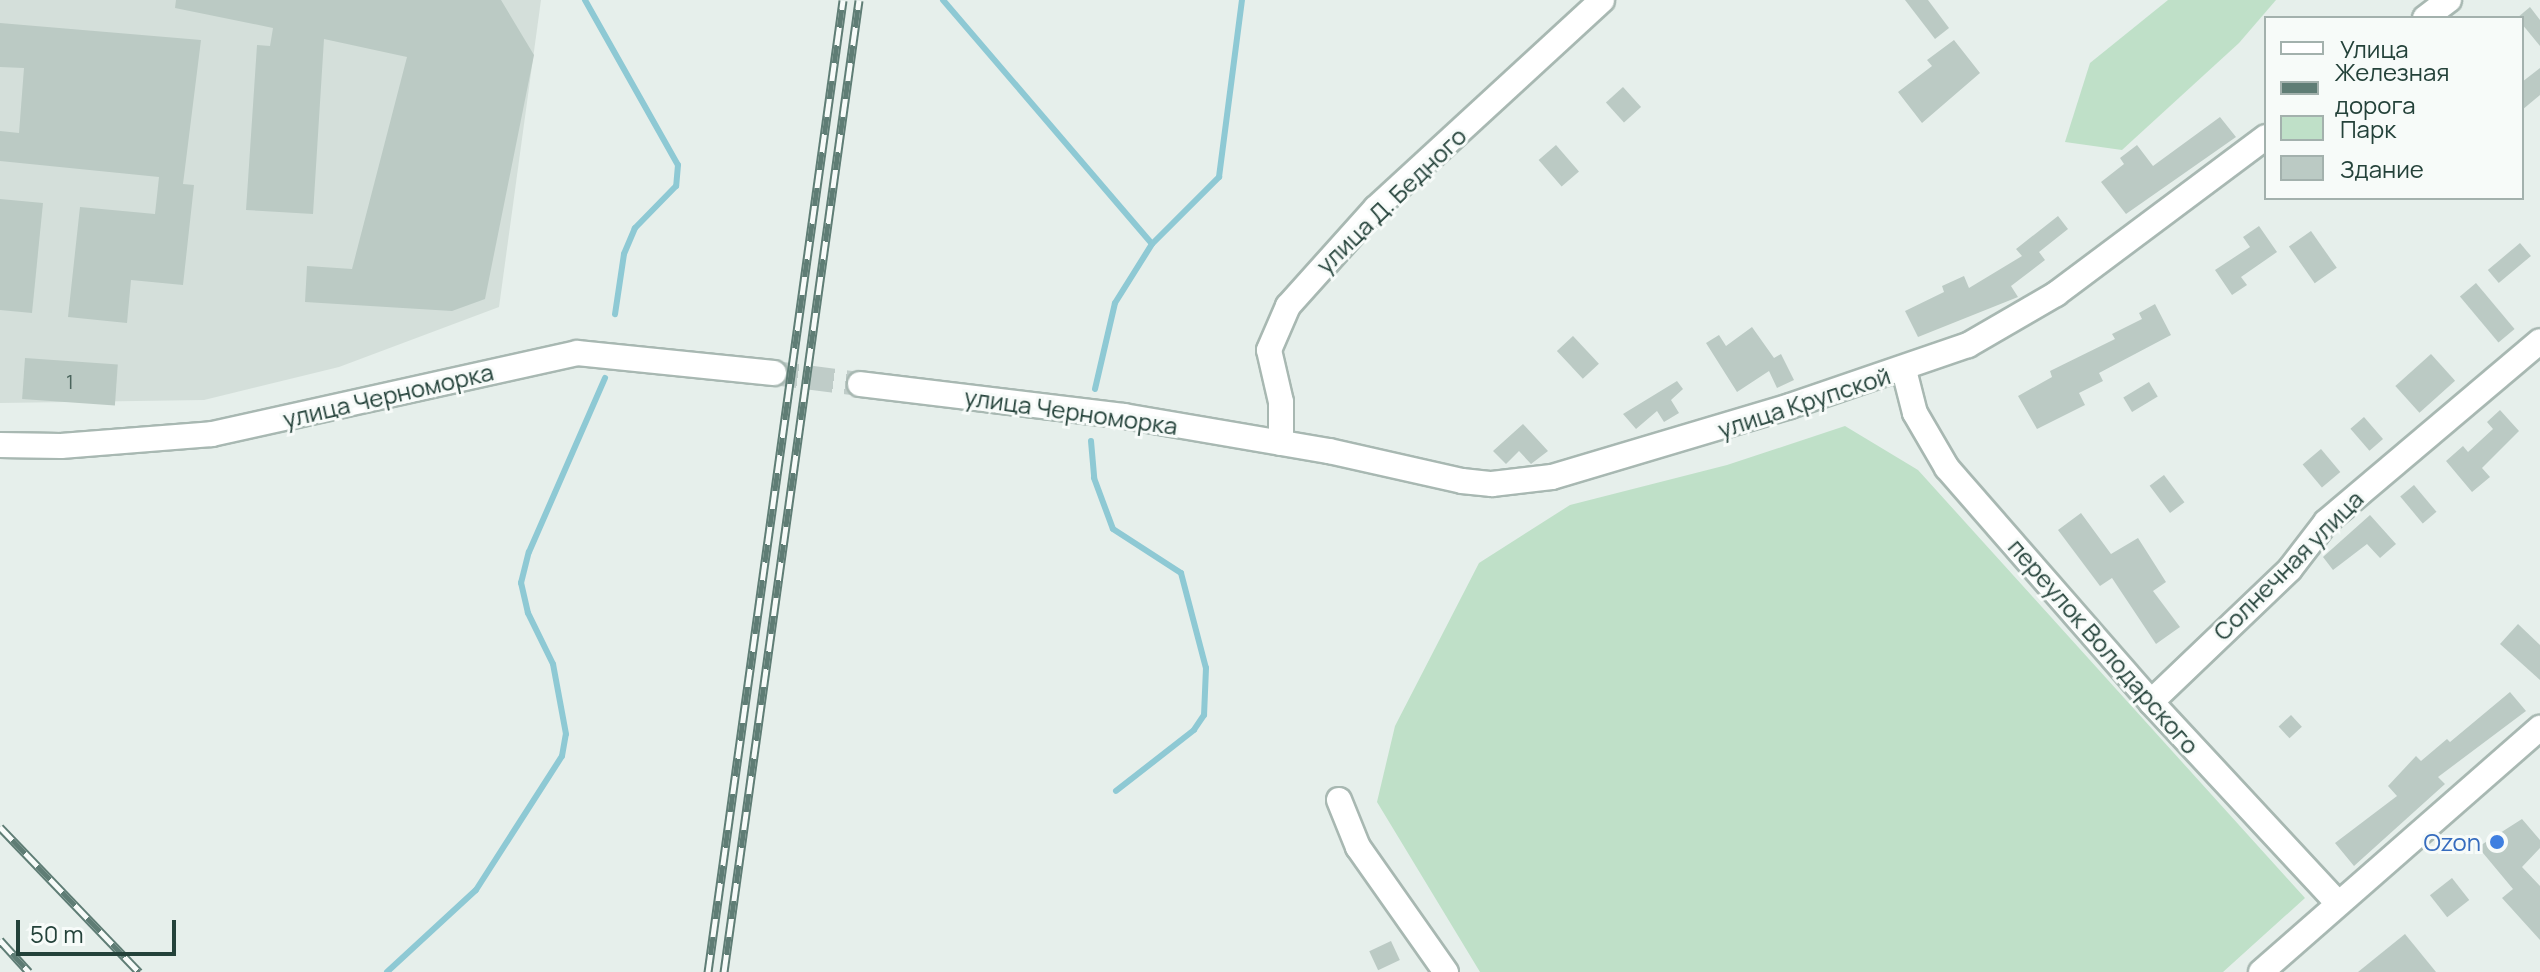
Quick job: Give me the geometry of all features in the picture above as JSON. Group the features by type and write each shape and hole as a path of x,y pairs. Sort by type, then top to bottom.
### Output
{"street":[{"name":"улица Д. Бедного","path":"1281,443 1281,402 1269,350 1288,306 1376,208 1602,0"},
{"path":"2428,16 2449,0"},
{"name":"улица Крупской","path":"1281,443 1462,481 1521,482 1619,460 1904,370 1968,345 2056,294 2264,138"},
{"name":"Солнечная улица","path":"2151,702 2290,569 2326,522 2540,341"},
{"name":"улица Черноморка","path":"0,445 61,446 212,434 577,353 774,373"},
{"name":"переулок Володарского","path":"1904,370 1915,413 1947,468 2151,702 2337,902"},
{"name":"улица Черноморка","path":"860,384 1124,416 1281,443"},
{"path":"2261,972 2337,902 2540,728"},
{"path":"1339,800 1358,847 1446,972"}],"shaded area":[{"path":"0,0 541,0 499,307 339,367 204,400 0,403"}],"green space":[{"path":"2168,0 2276,0 2239,43 2122,150 2065,142 2090,63"},
{"path":"1845,426 1918,470 2305,898 2223,972 1480,972 1377,802 1395,726 1479,563 1570,505 1727,465"}],"building":[{"path":"176,0 501,0 534,55 485,299 452,311 305,302 307,266 352,269 407,57 324,39 313,214 246,210 257,45 270,46 273,28 175,8"},
{"path":"1905,0 1928,0 1949,28 1935,39"},
{"path":"2530,7 2540,20 2540,46 2524,27 2524,16 2519,16"},
{"path":"0,23 201,40 183,184 194,185 183,285 131,280 127,323 68,317 80,207 155,214 159,177 0,161 0,131 19,133 24,68 0,67"},
{"path":"1954,40 1980,73 1922,123 1898,92 1932,66 1927,60"},
{"path":"2540,68 2540,95 2524,108 2524,80"},
{"path":"1623,87 1641,107 1624,122 1606,102"},
{"path":"2220,117 2236,137 2126,214 2101,182 2124,164 2120,158 2137,145 2153,166"},
{"path":"1556,145 1579,171 1562,187 1539,160"},
{"path":"0,199 43,203 32,313 0,310"},
{"path":"2058,216 2068,229 2039,252 2045,260 2011,286 2018,297 1918,337 1905,311 1944,292 1942,286 1964,276 1969,288 2022,256 2016,249"},
{"path":"2259,226 2277,252 2241,277 2247,285 2232,295 2215,270 2250,247 2243,237"},
{"path":"2311,231 2337,268 2315,283 2289,246"},
{"path":"2520,243 2531,256 2499,283 2488,270"},
{"path":"2476,283 2515,329 2498,342 2460,296"},
{"path":"2155,304 2171,335 2099,373 2103,381 2079,393 2085,405 2037,429 2018,396 2052,377 2050,371 2115,339 2112,334 2142,319 2139,313"},
{"path":"1752,327 1774,358 1781,354 1794,380 1777,388 1769,371 1737,392 1706,343 1719,335 1726,346"},
{"path":"1573,336 1599,364 1583,379 1557,351"},
{"path":"2431,354 2455,381 2419,413 2395,386"},
{"path":"25,358 118,364 115,405 22,399"},
{"path":"1677,381 1683,389 1671,400 1679,413 1664,422 1657,411 1636,429 1623,414"},
{"path":"2149,382 2158,397 2132,412 2123,397"},
{"path":"2500,410 2519,431 2482,468 2490,477 2472,492 2446,461 2463,446 2468,452 2493,429 2487,422"},
{"path":"2364,417 2383,439 2369,451 2350,429"},
{"path":"1523,424 1548,451 1531,464 1519,451 1506,464 1493,451"},
{"path":"2321,449 2340,472 2322,487 2303,464"},
{"path":"2164,475 2184,502 2170,513 2150,486"},
{"path":"2414,485 2436,512 2423,523 2400,497"},
{"path":"2081,513 2111,554 2138,538 2166,582 2153,591 2180,627 2156,644 2112,578 2100,586 2058,530"},
{"path":"2370,515 2396,544 2380,558 2367,544 2333,570 2323,557"},
{"path":"2518,624 2540,645 2540,680 2500,644"},
{"path":"2510,692 2526,711 2438,777 2445,784 2354,866 2335,843 2397,796 2388,786 2416,756 2421,761 2447,739 2450,742"},
{"path":"2291,715 2302,727 2289,738 2279,727"},
{"path":"2522,819 2540,840 2540,848 2522,867 2540,886 2540,940 2502,898 2513,889 2478,847"},
{"path":"2452,878 2469,900 2447,917 2430,895"},
{"path":"2405,934 2436,972 2358,972"},
{"path":"1391,941 1400,960 1378,970 1369,951"}],"waterway":[{"path":"585,0 678,165 676,186 635,228 624,254 615,314"},
{"path":"943,0 1152,244"},
{"path":"1095,389 1115,303 1152,244 1219,177 1242,0"},
{"path":"387,972 476,890 562,756 566,734 553,664 528,613 521,583 529,552 605,378"},
{"path":"1091,441 1094,478 1113,529 1181,573 1206,668 1204,715 1194,730 1116,791"}],"tunnel":[{"path":"774,373 860,384"}],"railway":[{"path":"708,972 843,0"},
{"path":"724,972 859,0"},
{"path":"0,827 139,972"},
{"path":"0,940 29,972"}],"place":[{"name":"Ozon","path":"2497,842"}]}
